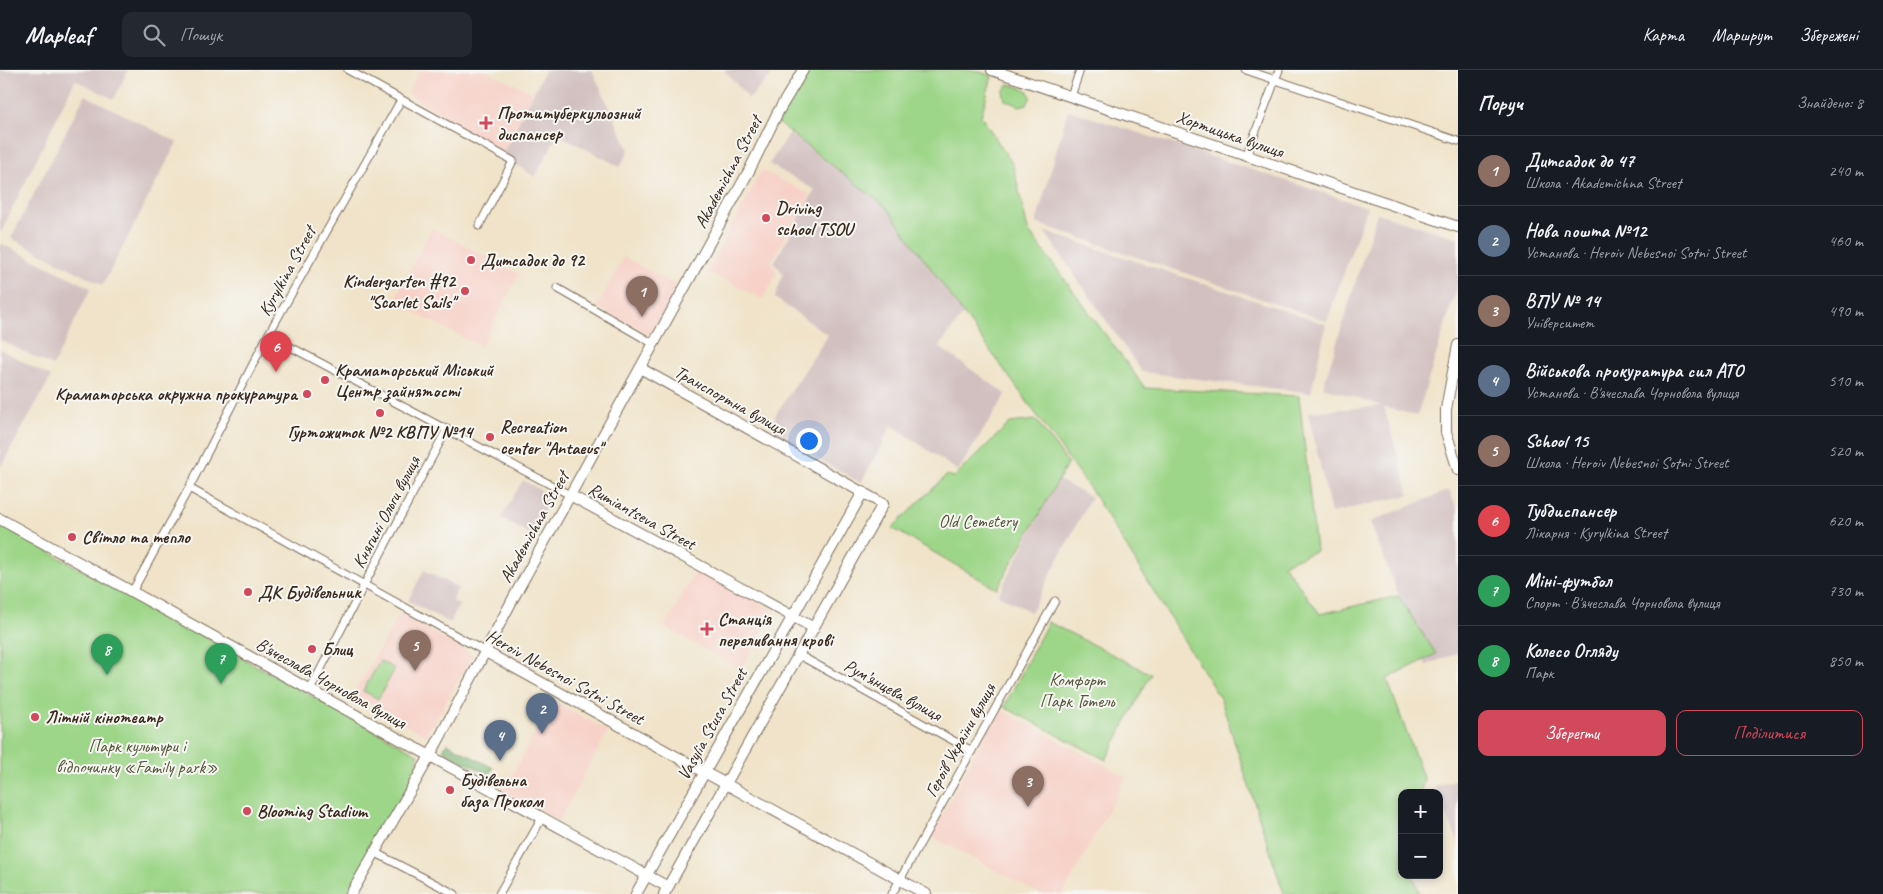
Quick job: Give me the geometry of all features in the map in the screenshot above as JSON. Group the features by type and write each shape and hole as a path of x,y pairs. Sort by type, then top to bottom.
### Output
{"street":[{"path":"348,70 513,161 479,226"},
{"name":"Akademichna Street","path":"351,894 430,756 484,651 749,171 766,134 803,70"},
{"name":"Хортицька вулиця","path":"992,70 1458,228"},
{"path":"1071,96 1080,70"},
{"path":"1246,70 1458,141"},
{"path":"1246,157 1279,70"},
{"name":"Kyrylkina Street","path":"132,592 189,488 268,335 401,100"},
{"path":"557,288 654,344"},
{"name":"Rumiantseva Street","path":"268,335 570,495 814,628"},
{"path":"1458,345 1446,409 1446,432 1458,470"},
{"name":"Транспортна вулиця","path":"640,368 883,504 814,628"},
{"name":"Княгині Ольги вулиця","path":"310,690 447,429"},
{"name":"Heroiv Nebesnoi Sotni Street","path":"189,488 926,894"},
{"name":"Vasylia Stusa Street","path":"636,894 863,492"},
{"name":"В'ячеслава Чорновола вулиця","path":"0,519 646,875 666,891"},
{"name":"Героїв України вулиця","path":"892,894 1055,601"},
{"path":"666,891 814,628"},
{"name":"Рум’янцева вулиця","path":"799,655 972,751"},
{"path":"499,894 542,818"},
{"path":"374,852 455,894"}],"shaded area":[{"path":"0,70 128,70 114,99 75,80 0,234"},
{"name":"Протитуберкульозний диспансер","path":"420,70 484,70 532,92 503,152 407,94"},
{"path":"545,70 592,70 629,150 620,167 558,134 535,177 502,155"},
{"path":"724,70 776,70 749,99"},
{"path":"85,95 177,142 103,285 11,238"},
{"path":"1068,110 1367,207 1327,321 1036,223"},
{"path":"790,133 887,208 963,314 939,347 1006,394 958,471 892,425 861,483 771,433 776,414 828,335 775,298 783,273 774,263 815,190 769,164"},
{"name":"Driving school TSOU","path":"762,170 810,195 771,262 777,273 763,299 707,271"},
{"path":"1377,213 1458,238 1458,284 1417,416 1384,407 1409,495 1331,513 1308,412 1382,406 1323,387"},
{"path":"432,228 519,274 481,347 393,301"},
{"path":"1044,231 1326,324 1311,393 1142,372"},
{"path":"0,243 91,288 53,366 0,340"},
{"path":"624,257 677,286 650,336 597,307"},
{"path":"0,349 51,377 0,468"},
{"path":"523,480 552,497 531,535 501,518"},
{"path":"1058,480 1091,497 1031,612 998,595"},
{"path":"1449,490 1458,512 1458,653 1426,665 1370,522"},
{"path":"696,569 774,611 741,670 665,627"},
{"path":"424,570 458,588 452,601 459,605 450,623 408,601"},
{"path":"400,613 473,655 426,736 353,695"},
{"path":"553,701 608,731 559,821 503,792"},
{"path":"999,709 1126,777 1063,894 1040,894 931,836"},
{"path":"1458,779 1458,841 1443,806 1443,789 1436,789 1435,786"}],"green space":[{"path":"808,70 975,70 992,76 981,116 1013,165 1028,230 1145,388 1299,396 1316,551 1283,564 1320,614 1398,596 1436,654 1387,679 1424,780 1421,789 1398,789 1398,879 1414,879 1420,894 1284,894 1221,700 1091,490 887,208 778,123"},
{"path":"1009,84 1027,90 1031,97 1027,104 1020,106 1005,100 1003,91"},
{"name":"Old Cemetery","path":"1036,420 1068,463 997,589 892,528 947,475 954,477 1010,423"},
{"name":"Парк культури і відпочинку «Family park»","path":"0,525 419,755 416,760 420,763 347,894 0,894"},
{"name":"Комфорт Парк Готель","path":"1048,622 1151,674 1106,760 1004,707"},
{"path":"380,661 395,669 378,699 363,691"},
{"path":"447,743 493,768 489,775 443,750"}],"place":[{"name":"Протитуберкульозний диспансер","path":"486,123"},
{"name":"Driving school TSOU","path":"766,218"},
{"name":"Дитсадок до 92","path":"471,260"},
{"name":"Kindergarten #92 \"Scarlet Sails\"","path":"465,291"},
{"name":"Дитсадок до 47","path":"642,317"},
{"name":"Тубдиспансер","path":"276,372"},
{"name":"Краматорський Міський Центр зайнятості","path":"325,380"},
{"name":"Краматорська окружна прокуратура","path":"307,394"},
{"name":"Гуртожиток №2 КВПУ №14","path":"380,413"},
{"name":"Recreation center \"Antaeus\"","path":"490,437"},
{"name":"Світло та тепло","path":"72,537"},
{"name":"ДК Будівельник","path":"248,592"},
{"name":"Станція переливання крові","path":"707,629"},
{"name":"Блиц","path":"312,649"},
{"name":"School 15","path":"415,671"},
{"name":"Колесо Огляду","path":"107,675"},
{"name":"Міні-футбол","path":"221,684"},
{"name":"Літній кінотеатр","path":"35,717"},
{"name":"Нова пошта №12","path":"542,734"},
{"name":"Військова прокуратура сил АТО","path":"500,761"},
{"name":"Будівельна база Проком","path":"450,790"},
{"name":"ВПУ № 14","path":"1028,807"},
{"name":"Blooming Stadium","path":"247,811"}]}
